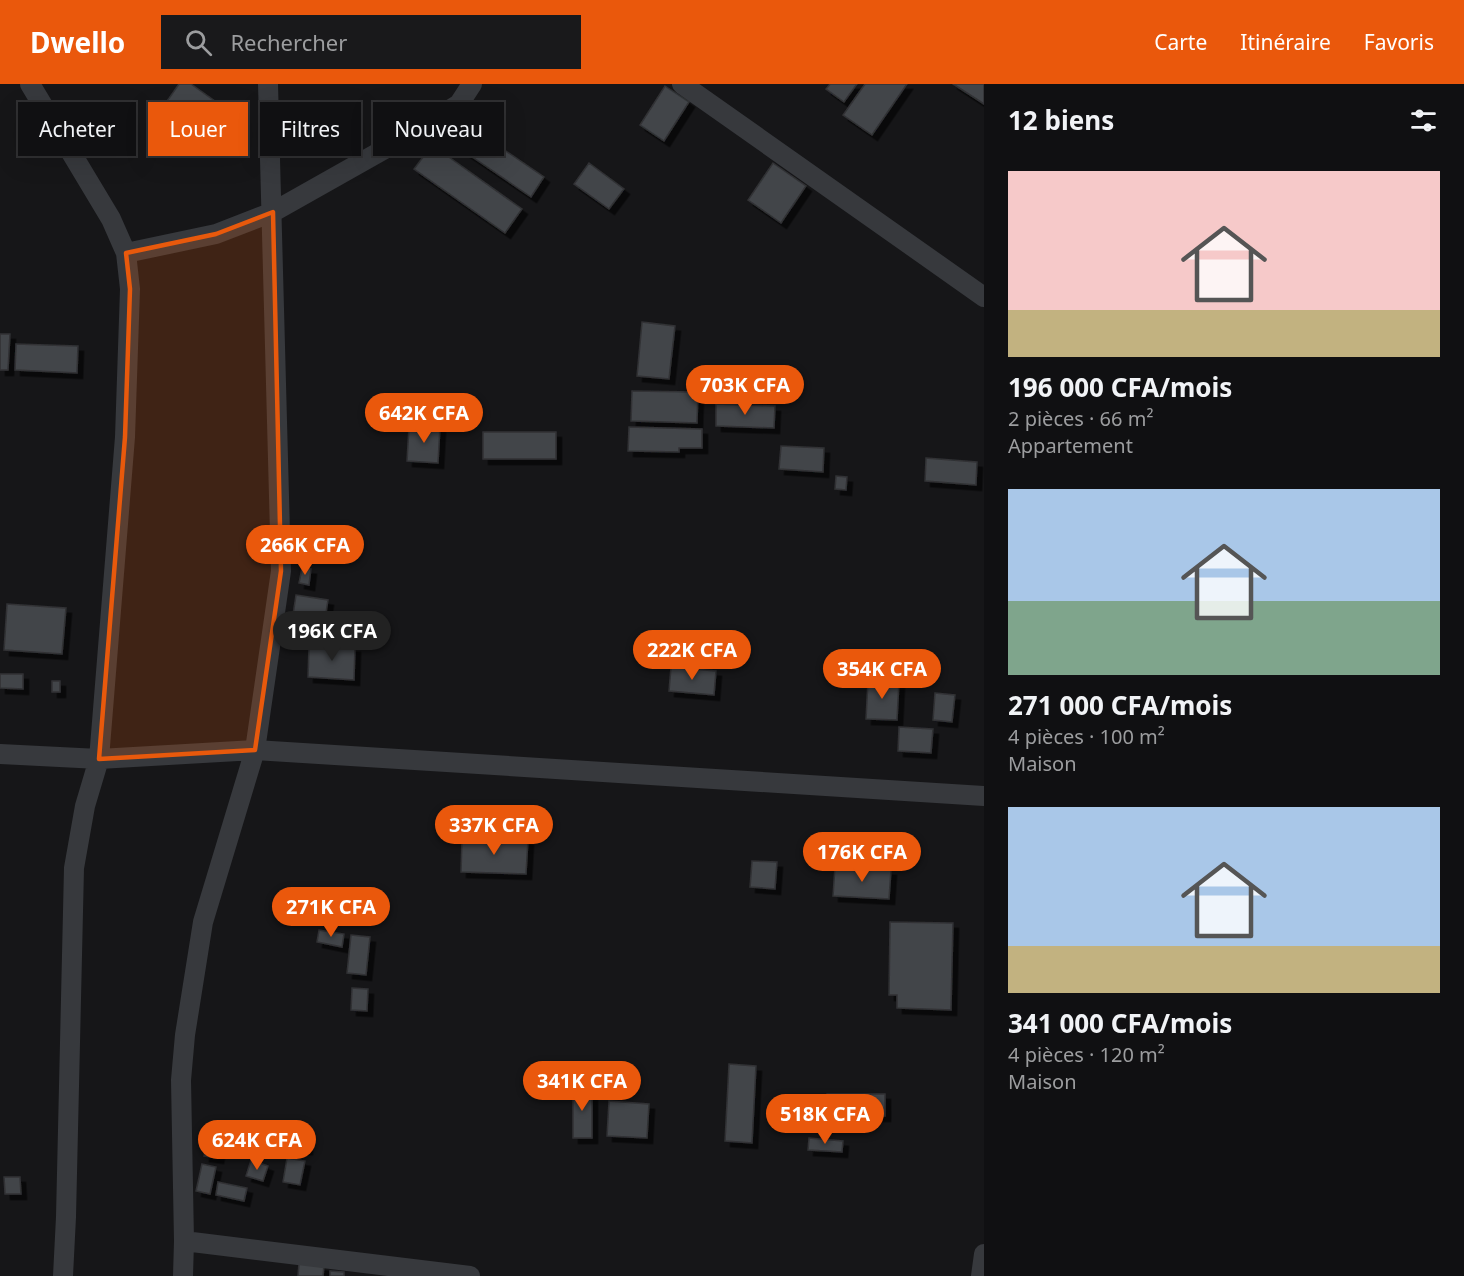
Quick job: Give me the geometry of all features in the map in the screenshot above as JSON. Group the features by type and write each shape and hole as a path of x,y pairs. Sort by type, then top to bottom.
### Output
{"street":[{"path":"30,84 111,219 126,253 130,290 125,437 99,759 85,806 74,868 63,1276"},
{"path":"183,1276 181,1080 185,1035 203,922 255,750 280,571 273,212 268,84"},
{"path":"126,253 216,234 273,212 459,104 472,84"},
{"path":"682,84 984,297"},
{"path":"0,754 99,759 255,750 984,796"},
{"path":"184,1241 470,1276"},
{"path":"981,1276 984,1254"}],"highlighted area":[{"path":"273,212 281,571 255,750 99,759 125,437 130,289 126,253 216,234"}],"building":[{"path":"179,84 191,84 216,102 166,102"},
{"path":"830,84 857,84 844,102 826,89"},
{"path":"865,84 907,84 872,135 843,115"},
{"path":"953,84 984,84 984,104"},
{"path":"665,86 689,102 664,141 640,125"},
{"path":"504,150 544,177 531,197 471,156 504,156"},
{"path":"424,156 447,156 522,209 505,233 414,169"},
{"path":"589,163 624,189 609,209 574,184"},
{"path":"773,163 806,186 781,223 748,200"},
{"path":"642,322 675,326 669,379 637,376"},
{"path":"0,334 10,334 8,370 0,370"},
{"path":"16,344 78,346 77,373 15,370"},
{"path":"632,391 698,392 697,423 631,421"},
{"path":"716,404 775,406 774,428 716,426"},
{"path":"409,426 440,427 438,463 407,461"},
{"path":"629,427 702,429 702,448 679,448 679,452 628,451"},
{"path":"483,432 556,432 556,459 483,459"},
{"path":"781,446 824,448 823,472 779,469"},
{"path":"926,458 977,462 976,485 925,481"},
{"path":"836,476 847,477 846,490 835,489"},
{"path":"302,568 311,569 309,585 299,583"},
{"path":"296,595 328,600 323,632 291,628"},
{"path":"7,604 66,608 62,654 4,650"},
{"path":"327,615 344,619 340,636 323,632"},
{"path":"309,645 355,647 354,680 308,677"},
{"path":"671,667 716,671 714,695 669,691"},
{"path":"0,674 23,674 23,689 0,688"},
{"path":"868,680 899,682 897,720 866,719"},
{"path":"52,681 60,681 60,692 52,692"},
{"path":"935,693 955,695 952,722 933,720"},
{"path":"899,727 933,729 931,753 898,751"},
{"path":"462,837 528,840 526,874 461,872"},
{"path":"752,861 777,862 775,889 750,887"},
{"path":"835,866 891,870 889,899 833,896"},
{"path":"890,922 953,923 951,1010 897,1008 897,995 889,995"},
{"path":"319,930 344,934 342,947 317,942"},
{"path":"351,935 370,937 366,975 347,973"},
{"path":"352,988 368,989 367,1011 351,1010"},
{"path":"729,1064 756,1066 752,1143 725,1141"},
{"path":"573,1086 592,1087 592,1138 573,1138"},
{"path":"827,1094 885,1094 885,1116 827,1115"},
{"path":"609,1101 649,1104 647,1138 607,1136"},
{"path":"211,1127 224,1130 218,1158 204,1156"},
{"path":"306,1130 307,1149 291,1150 289,1131"},
{"path":"809,1138 843,1141 842,1152 808,1150"},
{"path":"287,1158 305,1161 300,1185 283,1182"},
{"path":"251,1160 268,1166 263,1181 246,1176"},
{"path":"202,1164 216,1167 210,1194 196,1191"},
{"path":"4,1177 20,1177 21,1194 5,1194"},
{"path":"218,1182 247,1188 244,1201 216,1195"},
{"path":"299,1263 324,1266 323,1276 298,1276"},
{"path":"330,1271 344,1272 344,1276 330,1276"}]}
